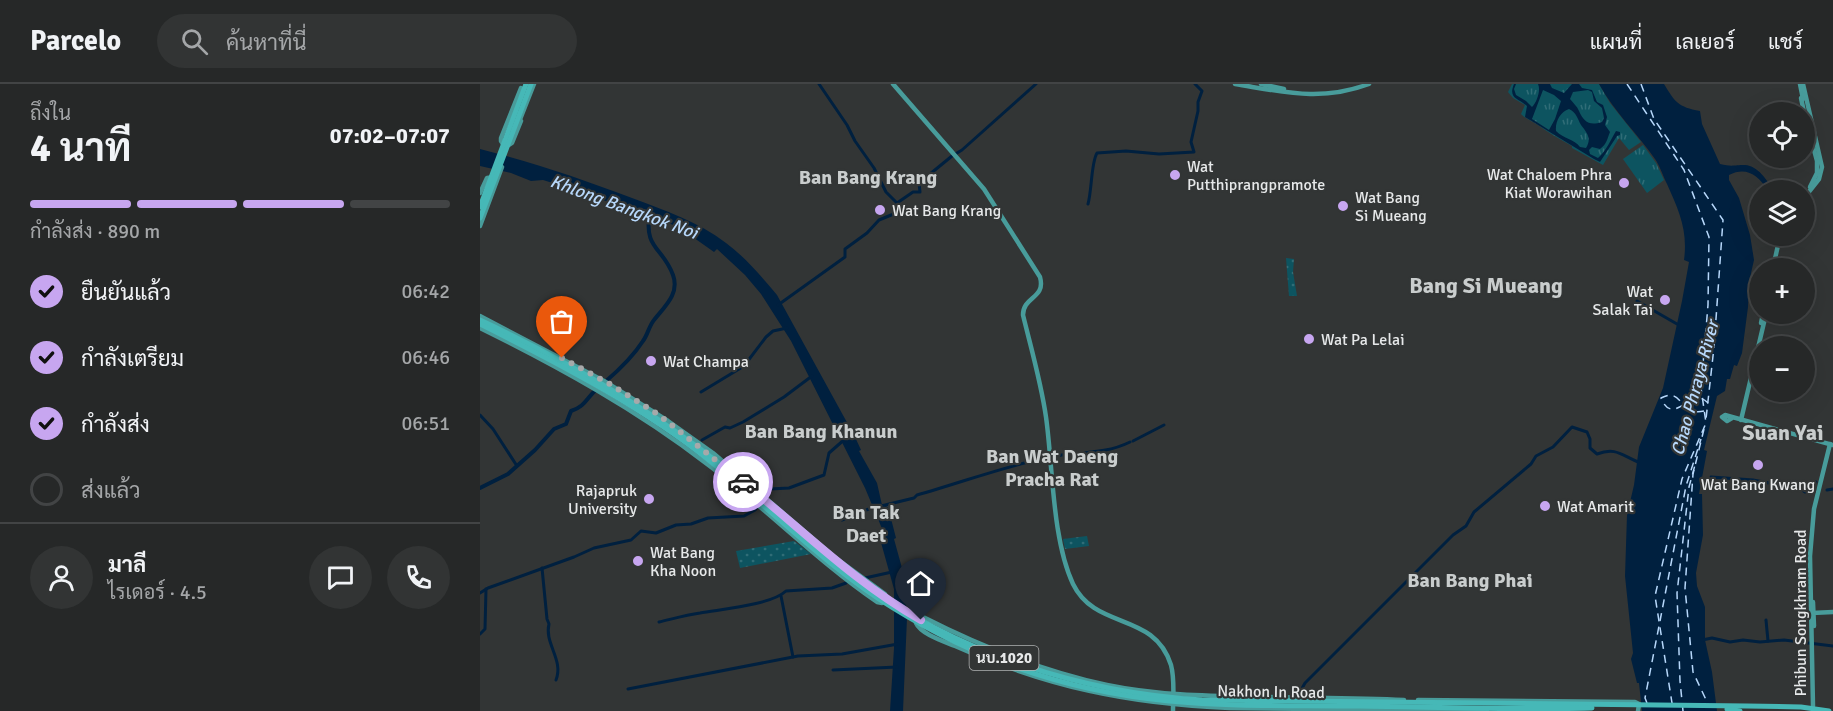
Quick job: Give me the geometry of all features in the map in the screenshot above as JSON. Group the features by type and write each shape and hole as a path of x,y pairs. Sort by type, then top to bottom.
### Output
{"main road":[{"path":"523,85 501,138 503,144 509,145 513,142 528,106 533,84"},
{"path":"480,207 533,84"},
{"path":"893,84 984,189 1040,277 1042,285 1040,291 1022,311 1046,415 1061,542 1074,586 1086,602 1096,610 1151,635 1168,660 1177,691 1185,695 1180,701 1186,705 1174,711"},
{"path":"1234,84 1309,94 1334,94 1370,84"},
{"path":"1261,84 1309,94 1334,92 1363,84"},
{"path":"1801,84 1803,102"},
{"path":"1801,84 1822,167 1821,176 1815,184"},
{"path":"1801,84 1816,155 1817,173 1813,180"},
{"path":"1801,84 1819,173 1815,182"},
{"path":"509,137 523,85"},
{"path":"480,200 523,85"},
{"path":"481,222 531,93"},
{"path":"480,193 487,178 497,179 497,186 481,222"},
{"path":"481,222 491,182"},
{"name":"Nakhon In Road","path":"480,314 601,386 695,449 761,500 833,556 886,595 884,602 878,602 836,572 761,500 712,453 668,422 601,386 491,327 480,324"},
{"name":"Nakhon In Road","path":"480,324 524,350 601,386 761,500 827,561 855,582 964,647 1016,668 1128,694 1265,705 1329,701 1831,710"},
{"path":"1741,420 1762,324"},
{"name":"Nakhon In Road","path":"491,327 542,357 629,400 686,438 880,597"},
{"path":"524,350 542,357"},
{"path":"1732,418 1832,445"},
{"path":"668,422 686,438"},
{"name":"Phibun Songkhram Road","path":"1815,709 1810,563 1814,515 1832,445"},
{"path":"684,446 695,449"},
{"path":"847,571 866,581"},
{"path":"836,572 855,582"},
{"path":"1812,615 1833,613"},
{"name":"Nakhon In Road","path":"1487,711 1293,703 1160,693 1109,685 1034,665 991,650 923,617 916,621 919,628 948,643 1015,671 1109,696 1162,703 1241,708 1293,703 1346,698 1635,702 1639,704 1638,711"},
{"name":"Nakhon In Road","path":"921,622 1019,664 1090,686"},
{"path":"952,632 980,648"},
{"path":"948,643 964,647"},
{"path":"1173,682 1167,690 1160,693 1165,698 1162,703 1174,711"},
{"path":"1173,682 1174,711"},
{"path":"1090,686 1109,685"},
{"path":"1090,686 1109,696"},
{"path":"1329,701 1346,698"},
{"path":"1501,700 1522,703"},
{"name":"Nakhon In Road","path":"1217,702 1460,708 1609,706"},
{"name":"Nakhon In Road","path":"1724,708 1747,704 1795,705 1831,710"},
{"path":"1241,708 1265,705"},
{"path":"1795,705 1803,711"},
{"path":"1460,708 1482,711"},
{"path":"1552,711 1562,708"},
{"name":"Nakhon In Road","path":"1724,708 1740,711"},
{"name":"Nakhon In Road","path":"1724,708 1803,711"}],"green space":[{"path":"1512,84 1599,84 1610,103 1641,142 1629,150 1619,138 1603,165 1523,116 1521,114 1525,105 1508,92"},
{"path":"1643,145 1656,163 1664,180 1647,193 1623,159"},
{"path":"1286,258 1294,259 1293,272 1297,296 1289,296"},
{"path":"1087,536 1089,546 1065,549 1063,539"},
{"path":"794,541 811,554 740,568 736,551"}],"water":[{"path":"1516,84 1514,89 1516,95 1532,107 1538,96 1538,84 1550,84 1552,88 1564,93 1572,84 1579,84 1582,88 1592,90 1597,102 1603,105 1607,117 1605,125 1610,132 1604,145 1600,149 1592,147 1589,150 1590,154 1598,158 1616,131 1620,132 1620,135 1617,136 1600,162 1525,117 1527,106 1515,98 1512,89","holes":["1543,90 1561,101 1549,130 1532,119","1588,90 1592,92 1594,101 1602,108 1604,118 1602,122 1594,124 1585,120 1570,99 1573,92","1569,109 1574,112 1589,138 1586,148 1580,147 1556,131 1556,124 1563,112"]},
{"name":"Chao Phraya River","path":"1599,84 1664,84 1678,103 1700,111 1702,124 1720,164 1749,166 1766,180 1760,180 1747,172 1735,172 1729,175 1729,180 1739,198 1754,258 1749,258 1748,307 1742,353 1737,366 1734,365 1730,379 1727,379 1725,391 1717,396 1704,450 1707,451 1699,494 1702,494 1703,535 1696,573 1697,586 1705,607 1705,640 1717,711 1642,711 1639,683 1637,683 1631,659 1633,653 1625,576 1627,515 1639,447 1663,388 1689,262 1684,260 1684,230 1658,165"},
{"name":"Khlong Bangkok Noi","path":"480,149 576,178 693,223 733,249 777,295 855,437 861,450 859,451 877,483 882,505 888,507 905,579 907,618 903,711 890,711 894,648 894,589 880,539 883,531 865,488 791,341 761,294 745,275 717,249 714,252 680,228 638,210 630,210 603,200 596,203 574,194 569,189 543,180 531,181 511,173 480,166"}],"waterway":[{"path":"819,84 874,168 886,192 897,203"},
{"path":"778,305 845,257 845,249 867,233 879,220 896,213 897,203 913,192 920,192 919,183 962,150 1036,84"},
{"path":"1088,204 1097,153 1194,152 1191,142 1202,91 1195,84"},
{"name":"Khlong Bangkok Noi","path":"605,382 639,346 652,322 673,294 675,282 673,275 649,234 650,212"},
{"path":"1637,301 1677,324"},
{"path":"701,392 744,366 773,331 787,328"},
{"path":"702,440 725,427 730,428 743,422 784,397 812,376"},
{"path":"480,488 508,474 554,429 566,424 571,411 583,404 597,389"},
{"path":"480,415 493,429 517,466"},
{"path":"1133,441 1164,425"},
{"path":"1296,699 1305,683 1453,535 1466,526 1474,512 1531,464 1536,456 1553,447 1572,427 1587,432 1590,448 1597,454 1609,451 1638,462"},
{"path":"764,497 770,489 789,488 824,475 829,453 845,439"},
{"path":"881,506 914,498 917,495 1020,464 1054,456 1102,451 1130,442"},
{"path":"1711,477 1753,480 1786,486 1795,485 1805,492 1812,483 1816,482"},
{"path":"1827,490 1833,489"},
{"path":"480,593 594,548 631,540 641,531 656,533 676,525 691,524 708,518 744,516 759,505"},
{"path":"842,520 876,506"},
{"path":"542,568 549,638 558,665 556,680"},
{"path":"865,578 892,572"},
{"path":"659,622 758,603 779,596 786,591 832,588 846,583"},
{"path":"480,634 485,629 486,589"},
{"path":"781,596 793,657"},
{"path":"1766,620 1768,641"},
{"path":"1702,640 1712,638 1730,642 1784,640 1833,646"},
{"path":"628,689 798,656 842,654 898,644"},
{"path":"833,670 897,667"}],"ferry route":[{"path":"1627,84 1684,170 1709,237 1708,305 1701,388 1706,423 1682,479 1655,596 1672,703"},
{"path":"1641,84 1654,119 1723,220 1714,347 1706,419"},
{"path":"1704,411 1690,410 1685,406 1681,402 1678,398 1673,396 1668,395 1661,398 1669,409 1674,409 1679,407 1684,405 1689,402 1693,399 1698,398 1704,399 1711,406"},
{"path":"1704,429 1693,474 1685,588 1693,672 1708,704"},
{"path":"1660,621 1686,486 1701,439"},
{"path":"1683,711 1677,593 1689,487 1695,465"},
{"path":"1647,703 1645,698 1659,626"}],"way so far":[{"path":"562,358 643,404 743,482"}],"place":[{"name":"Wat Putthiprangpramote","path":"1175,175"},
{"name":"Wat Chaloem Phra Kiat Worawihan","path":"1624,183"},
{"name":"Wat Bang Si Mueang","path":"1343,206"},
{"name":"Wat Bang Krang","path":"880,210"},
{"name":"Wat Salak Tai","path":"1665,300"},
{"name":"Wat Pa Lelai","path":"1309,339"},
{"name":"Wat Champa","path":"651,361"},
{"name":"Wat Bang Kwang","path":"1758,465"},
{"name":"Rajapruk University","path":"649,499"},
{"name":"Wat Amarit","path":"1545,506"},
{"name":"Wat Bang Kha Noon","path":"638,561"}],"district":[{"name":"Ban Bang Krang","path":"868,177"},
{"name":"Bang Si Mueang","path":"1486,285"},
{"name":"Ban Bang Khanun","path":"821,431"},
{"name":"Suan Yai","path":"1783,432"},
{"name":"Ban Wat Daeng Pracha Rat","path":"1052,468"},
{"name":"Ban Tak Daet","path":"866,524"},
{"name":"Ban Bang Phai","path":"1470,580"}],"route":[{"path":"743,482 847,571 921,620"}]}
